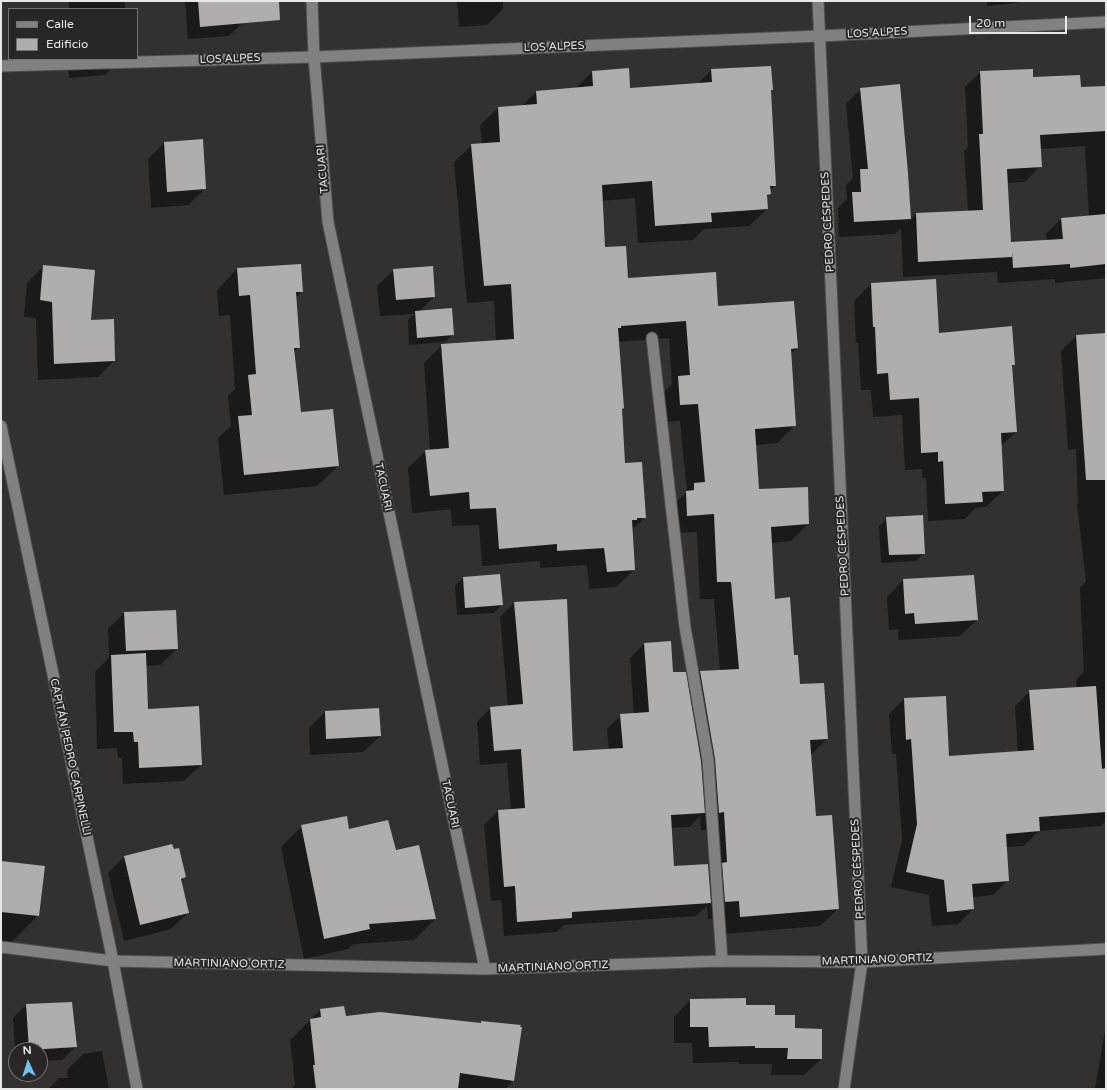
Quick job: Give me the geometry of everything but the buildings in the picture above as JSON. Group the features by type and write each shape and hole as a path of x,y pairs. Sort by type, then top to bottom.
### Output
{"street":[{"name":"TACUARI","path":"312,1 314,57 328,222 484,969"},
{"name":"PEDRO CÉSPEDES","path":"818,1 862,962 844,1089"},
{"name":"LOS ALPES","path":"1,66 314,57 819,36 1106,22"},
{"path":"652,338 685,626 708,760 722,961"},
{"name":"CAPITÁN PEDRO CARPINELLI","path":"1,426 113,962 137,1089"},
{"name":"MARTINIANO ORTIZ","path":"1,947 113,962 484,969 722,961 862,962 1106,949"}]}
